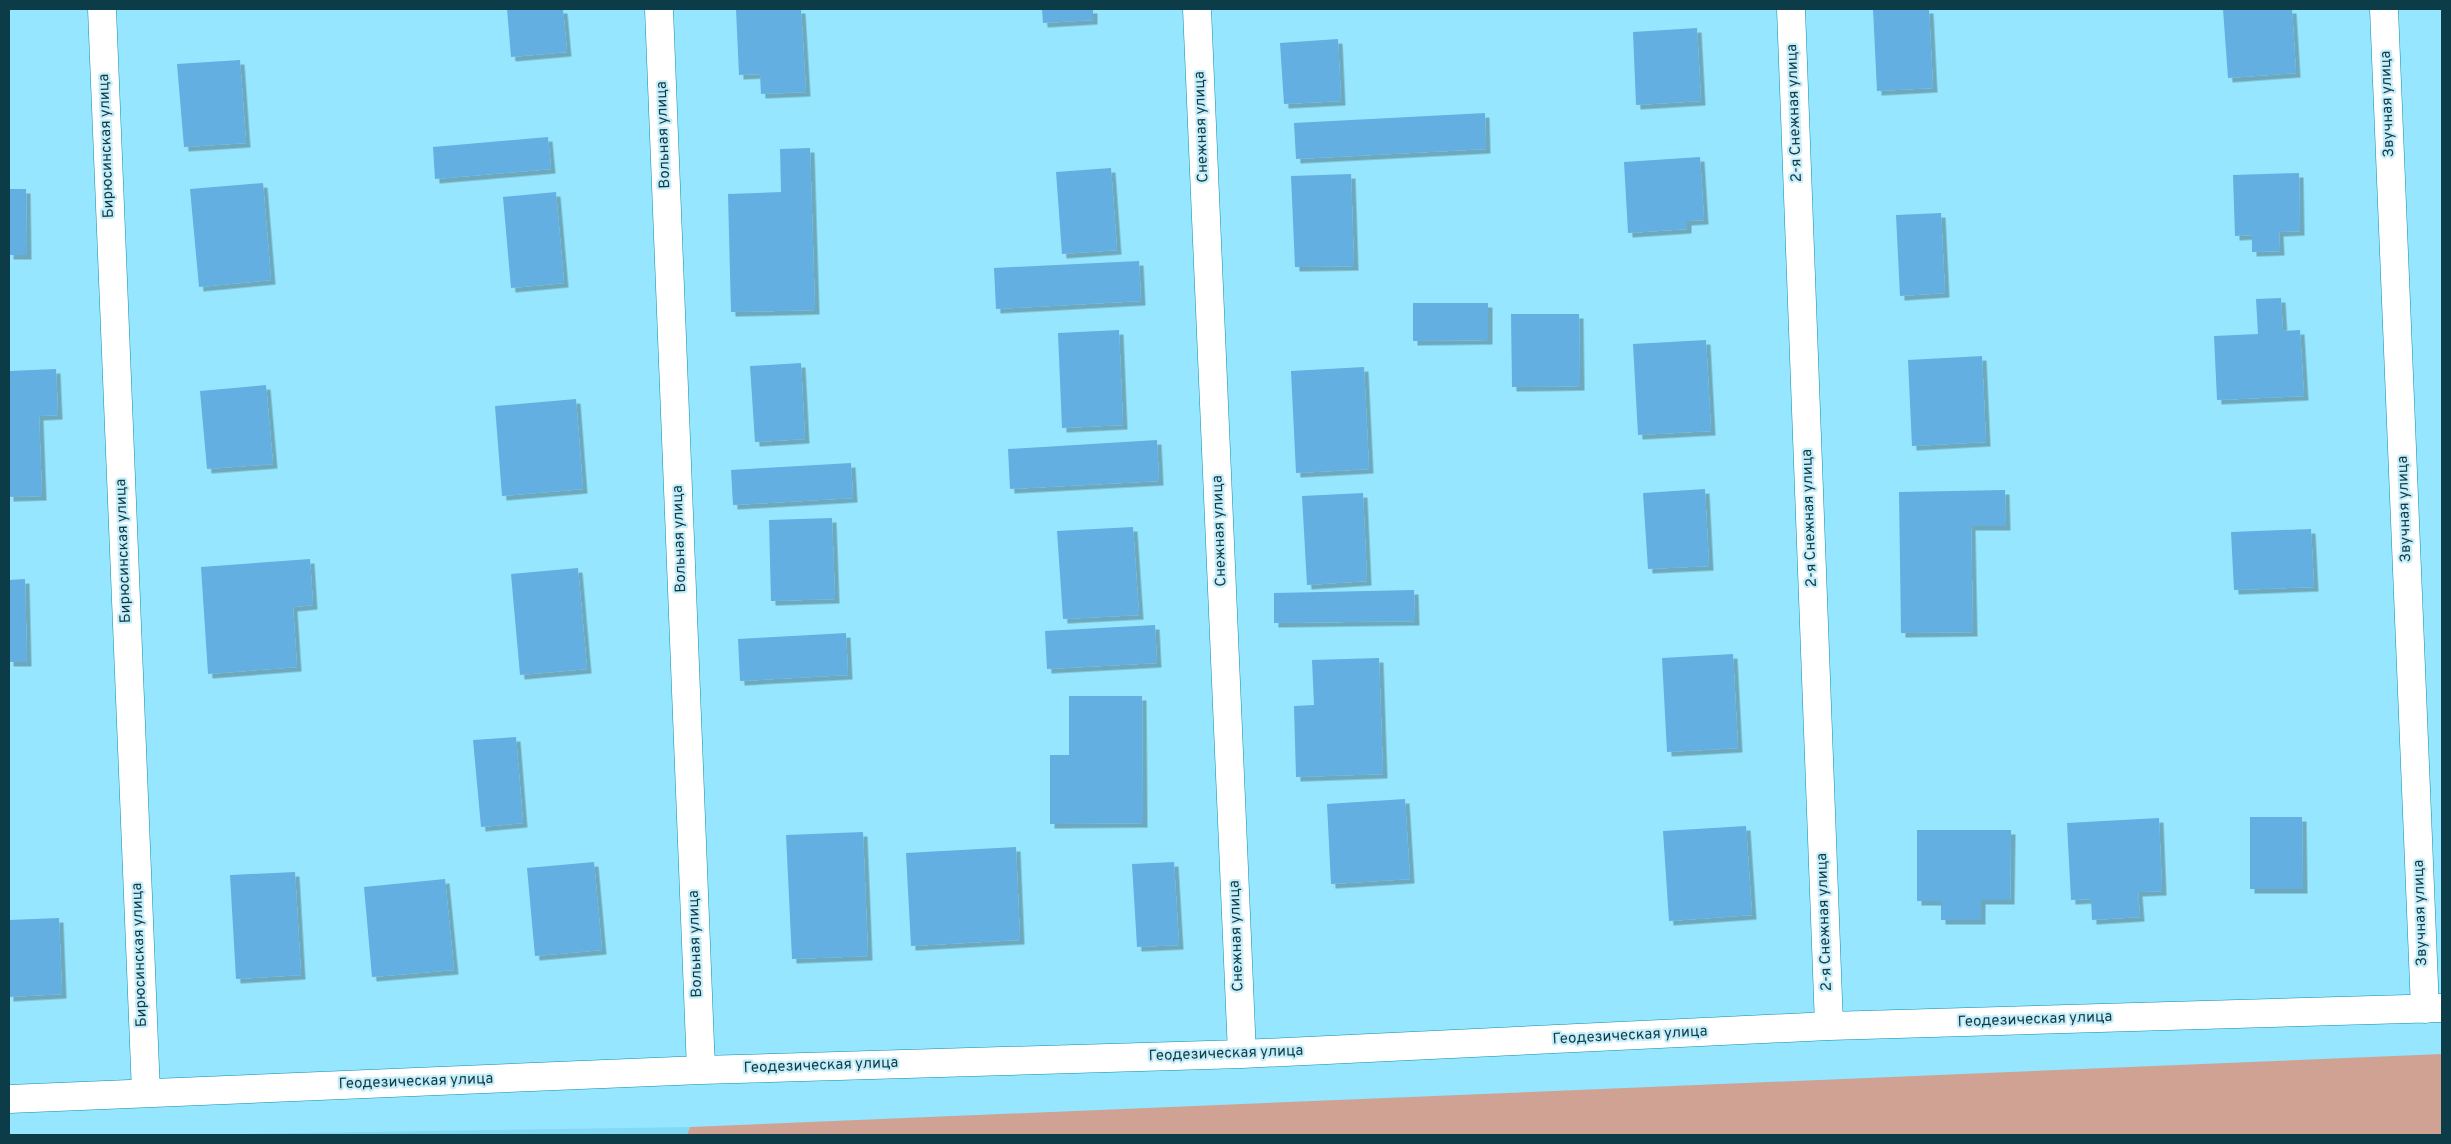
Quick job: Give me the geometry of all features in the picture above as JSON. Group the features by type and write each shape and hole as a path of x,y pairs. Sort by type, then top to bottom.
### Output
{"street":[{"name":"Бирюсинская улица","path":"102,9 146,1093"},
{"name":"Вольная улица","path":"659,9 701,1070"},
{"name":"Снежная улица","path":"1197,9 1242,1054"},
{"name":"2-я Снежная улица","path":"1791,9 1828,1026"},
{"name":"Звучная улица","path":"2384,9 2434,1008"},
{"name":"Геодезическая улица","path":"9,1099 701,1070 1242,1054 1828,1026 2434,1008"}],"shaded area":[{"path":"2442,1054 2442,1135 687,1135 690,1127"},
{"path":"690,1127 687,1135 240,1134"}],"building":[{"path":"507,9 563,9 567,52 511,57"},
{"path":"736,9 801,9 806,92 761,94 760,74 739,75"},
{"path":"1042,9 1093,9 1093,20 1043,23"},
{"path":"1873,9 1929,9 1933,88 1877,91"},
{"path":"2223,9 2292,9 2296,73 2228,78"},
{"path":"1697,28 1701,101 1636,105 1633,32"},
{"path":"1338,39 1341,101 1284,104 1280,43"},
{"path":"240,60 246,143 184,147 177,64"},
{"path":"1485,113 1486,149 1296,159 1294,123"},
{"path":"548,137 551,169 435,179 433,147"},
{"path":"810,148 815,310 731,312 728,194 781,192 780,149"},
{"path":"1700,157 1704,220 1687,221 1687,229 1628,233 1624,162"},
{"path":"1111,168 1117,250 1062,254 1056,172"},
{"path":"2299,173 2300,231 2279,232 2280,251 2252,252 2252,235 2235,236 2233,175"},
{"path":"1351,174 1354,266 1295,267 1291,176"},
{"path":"263,183 271,280 199,287 190,189"},
{"path":"9,189 26,189 27,255 9,255"},
{"path":"556,192 564,283 511,288 503,197"},
{"path":"1941,213 1945,293 1900,296 1896,215"},
{"path":"1139,261 1141,301 996,309 994,268"},
{"path":"2281,298 2283,331 2300,330 2304,396 2217,400 2214,336 2258,334 2256,299"},
{"path":"1413,303 1488,303 1488,340 1413,341"},
{"path":"1511,314 1579,314 1580,386 1512,387"},
{"path":"1119,330 1123,425 1062,428 1058,333"},
{"path":"1706,340 1711,431 1638,435 1633,344"},
{"path":"1982,356 1986,442 1912,446 1908,360"},
{"path":"801,363 805,439 755,442 750,366"},
{"path":"1364,367 1369,469 1296,473 1291,371"},
{"path":"56,369 58,415 39,416 42,496 9,497 9,371"},
{"path":"266,385 273,464 207,469 200,391"},
{"path":"576,399 583,489 502,496 495,406"},
{"path":"1157,440 1159,481 1010,489 1008,449"},
{"path":"851,463 853,498 733,505 731,470"},
{"path":"1705,489 1709,566 1648,569 1643,493"},
{"path":"2005,490 2006,526 1971,526 1973,632 1901,633 1899,492"},
{"path":"1363,493 1367,581 1307,585 1302,496"},
{"path":"832,518 835,599 771,601 769,520"},
{"path":"1133,527 1139,615 1063,619 1057,531"},
{"path":"2311,529 2314,587 2234,590 2231,532"},
{"path":"310,559 313,605 293,607 297,667 208,674 201,567"},
{"path":"578,568 587,669 520,675 511,574"},
{"path":"25,579 27,662 9,662 9,580"},
{"path":"1414,590 1415,621 1274,623 1274,593"},
{"path":"1155,625 1157,663 1047,669 1045,631"},
{"path":"846,633 848,675 740,681 738,639"},
{"path":"1733,654 1738,748 1667,752 1662,658"},
{"path":"1379,658 1383,774 1296,777 1294,706 1314,705 1312,660"},
{"path":"1069,696 1142,696 1143,823 1050,824 1050,755 1069,755"},
{"path":"516,737 523,823 481,827 473,740"},
{"path":"1405,799 1410,879 1331,884 1327,804"},
{"path":"2250,817 2302,817 2303,889 2250,889"},
{"path":"2159,818 2162,891 2138,892 2140,917 2092,920 2091,899 2071,900 2067,823"},
{"path":"1746,826 1752,915 1669,921 1663,831"},
{"path":"1917,830 2011,830 2010,900 1981,900 1981,920 1941,920 1941,901 1917,901"},
{"path":"863,832 868,956 792,959 786,835"},
{"path":"1016,847 1020,940 911,946 906,853"},
{"path":"594,862 602,950 535,956 527,868"},
{"path":"1174,862 1179,945 1137,947 1132,864"},
{"path":"295,872 301,975 236,979 230,875"},
{"path":"445,879 454,970 372,977 364,887"},
{"path":"59,918 62,994 9,997 9,920"}]}
